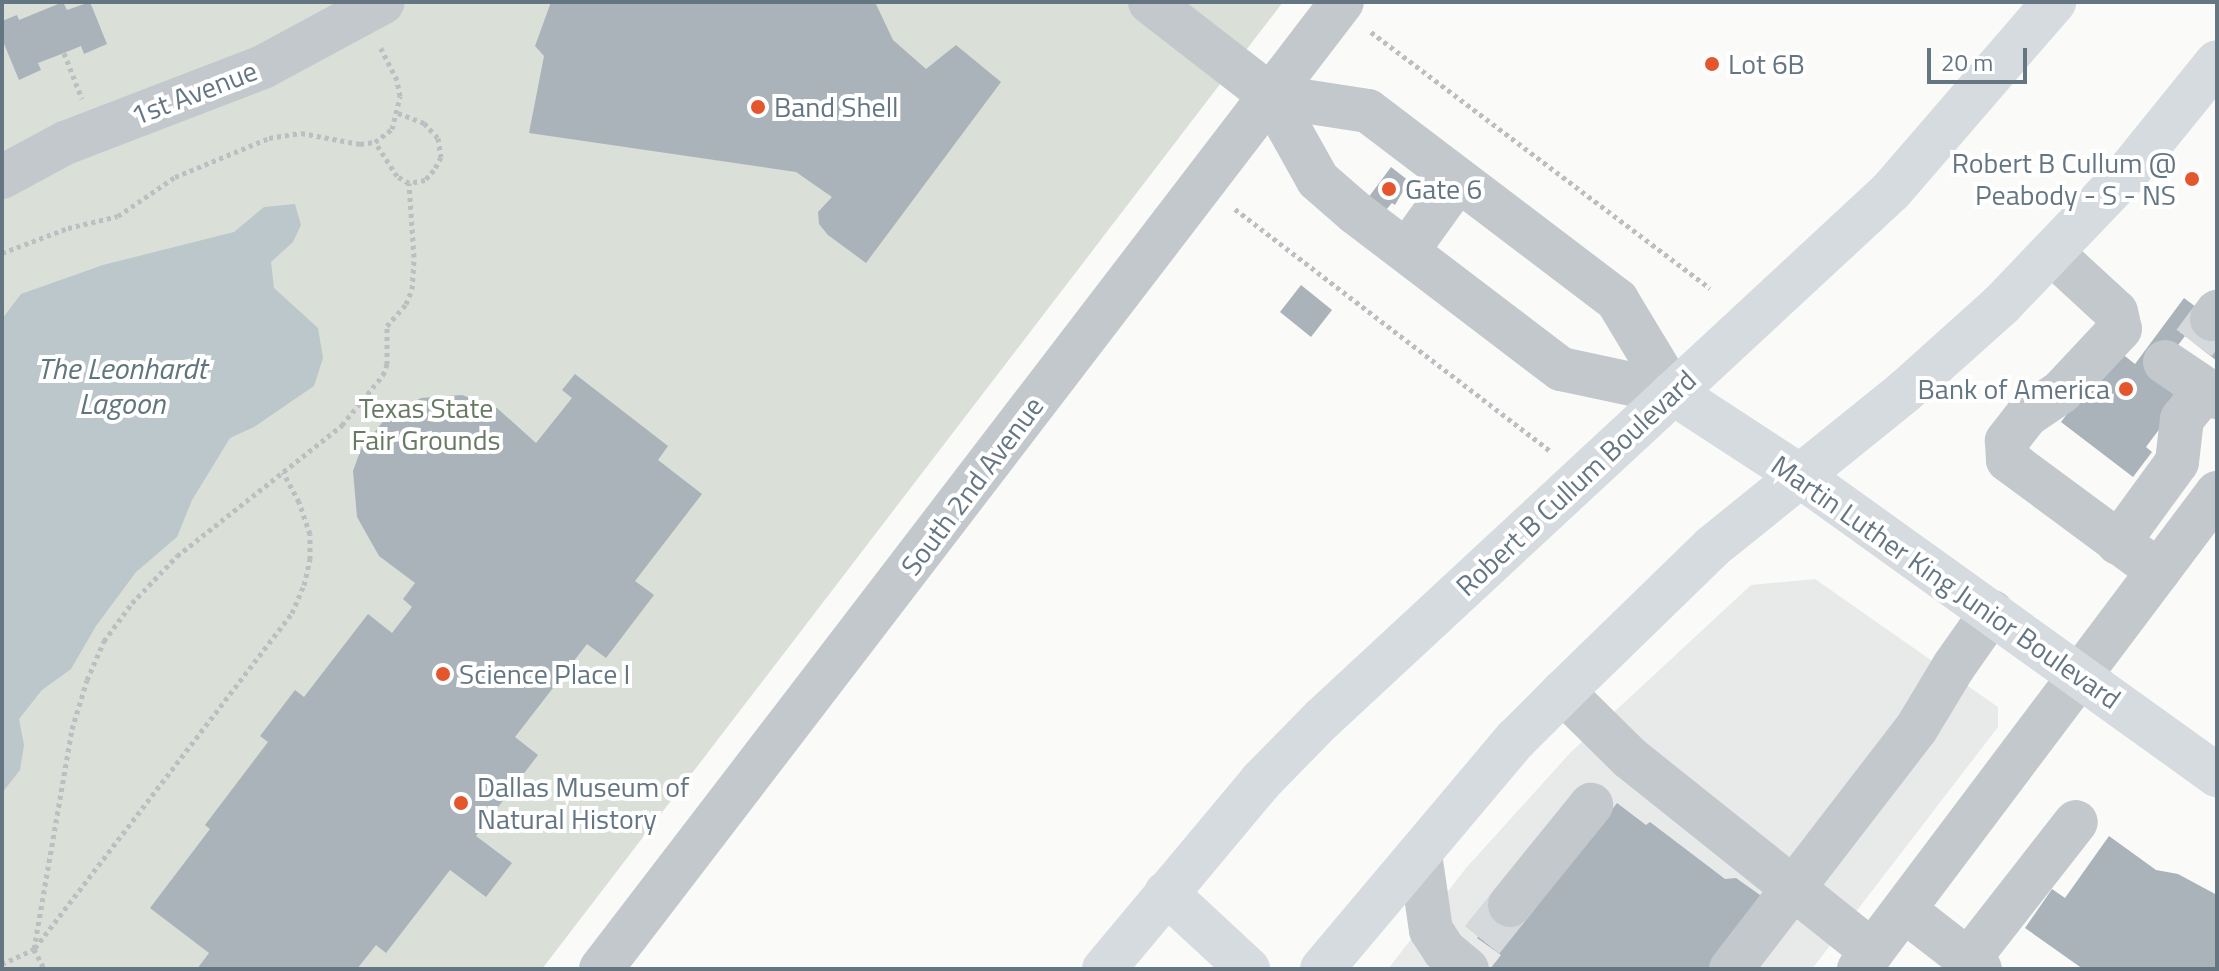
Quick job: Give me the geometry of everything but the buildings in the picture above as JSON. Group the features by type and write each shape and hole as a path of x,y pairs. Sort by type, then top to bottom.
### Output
{"main road":[{"name":"Robert B Cullum Boulevard","path":"1104,969 1261,781 1322,719 1891,191 2054,2"},
{"path":"1322,969 1516,739 1712,547 1915,383 2001,305 2128,172 2214,72"},
{"name":"Martin Luther King Junior Boulevard","path":"1673,393 1799,475 2217,775"},
{"path":"1166,893 1248,969"}],"street":[{"name":"Martin Luther King Junior Boulevard","path":"1150,2 1271,96 1318,180 1561,369 1673,393"},
{"name":"South 2nd Avenue","path":"601,969 1271,96 1356,17"},
{"name":"1st Avenue","path":"2,177 65,143 379,20"},
{"name":"Martin Luther King Junior Boulevard","path":"1271,96 1368,111 1617,300 1673,393"},
{"path":"1407,251 1458,180"},
{"path":"2052,253 2116,312 2184,352"},
{"path":"2158,571 2008,460 2007,441 2027,415 2061,392 2184,352"},
{"path":"2118,543 2177,462 2184,352"},
{"path":"1563,692 1630,758 1794,889 1863,964 2217,493"},
{"path":"1731,969 1916,729 1992,612"},
{"path":"1510,905 1591,805"},
{"path":"1904,910 1974,965 2076,822"},
{"path":"1420,854 1431,930 1464,956"}],"path":[{"path":"1356,17 1710,288"},
{"path":"2,253 68,228 118,216 175,177 269,138 301,133 360,144 375,142 392,129 398,113 397,80 379,20"},
{"path":"64,53 83,102"},
{"path":"375,142 397,176 409,183 425,180 434,170 441,157 438,138 424,123 398,113"},
{"path":"44,969 34,949 72,729 87,680 104,641 132,603 177,556 342,425 383,375 387,364 387,326 406,304 412,289 409,183"},
{"path":"1235,209 1552,452"},
{"path":"2,964 34,949 292,613 304,585 310,559 310,534 299,502 283,472"}],"shaded area":[{"path":"1815,579 1998,707 1998,727 1812,969 1388,969 1466,868 1571,752 1751,585"}],"green space":[{"name":"Texas State Fair Grounds","path":"2,2 1283,2 542,969 2,969"}],"water":[{"name":"The Leonhardt Lagoon","path":"295,204 301,225 293,242 271,262 274,288 318,328 323,358 314,386 254,427 230,438 192,500 177,537 136,572 96,626 71,669 42,690 19,719 24,745 20,770 2,793 2,319 21,294 103,265 234,232 264,207"}],"tunnel":[{"path":"2194,343 2212,319"},
{"path":"1482,940 1510,905"}],"place":[{"name":"Lot 6B","path":"1712,64"},
{"name":"Band Shell","path":"758,107"},
{"name":"Robert B Cullum @ Peabody - S - NS","path":"2192,179"},
{"name":"Gate 6","path":"1389,189"},
{"name":"Bank of America","path":"2126,389"},
{"name":"Science Place I","path":"443,674"},
{"name":"Dallas Museum of Natural History","path":"461,803"}]}
